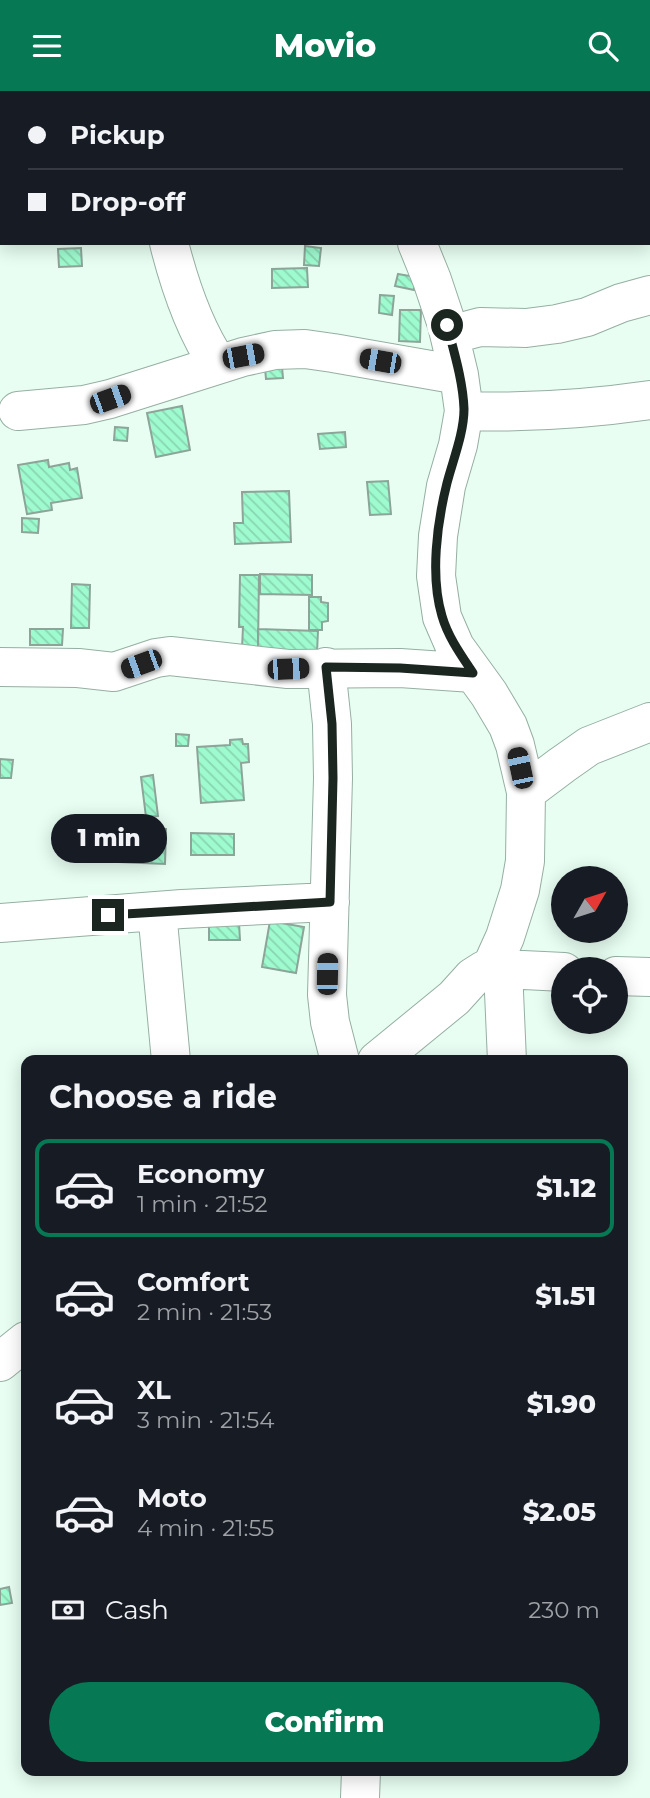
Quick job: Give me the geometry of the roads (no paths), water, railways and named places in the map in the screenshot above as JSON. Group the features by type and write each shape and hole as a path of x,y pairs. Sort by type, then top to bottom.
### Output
{"street":[{"path":"169,245 190,306 218,364"},
{"path":"418,245 450,335 461,393 458,445 446,486 436,556 442,617 455,646 508,726 526,792 525,861 520,890 497,969 506,1055"},
{"path":"450,335 480,327 526,328 557,324 587,317 650,295"},
{"path":"18,411 84,405 243,356 275,350 306,349 524,412 600,407 650,400"},
{"path":"0,667 78,668 114,672 170,656 288,669 400,668 473,673"},
{"path":"326,667 332,724 333,778 327,996 338,1055"},
{"path":"526,792 589,746 650,722"},
{"path":"0,923 330,902"},
{"path":"157,911 170,1055"},
{"path":"384,1055 454,998 478,973 497,969 551,971"},
{"path":"628,977 650,978"},
{"path":"428,1055 454,998"},
{"path":"0,1362 21,1345"},
{"path":"360,1798 361,1776"}]}
